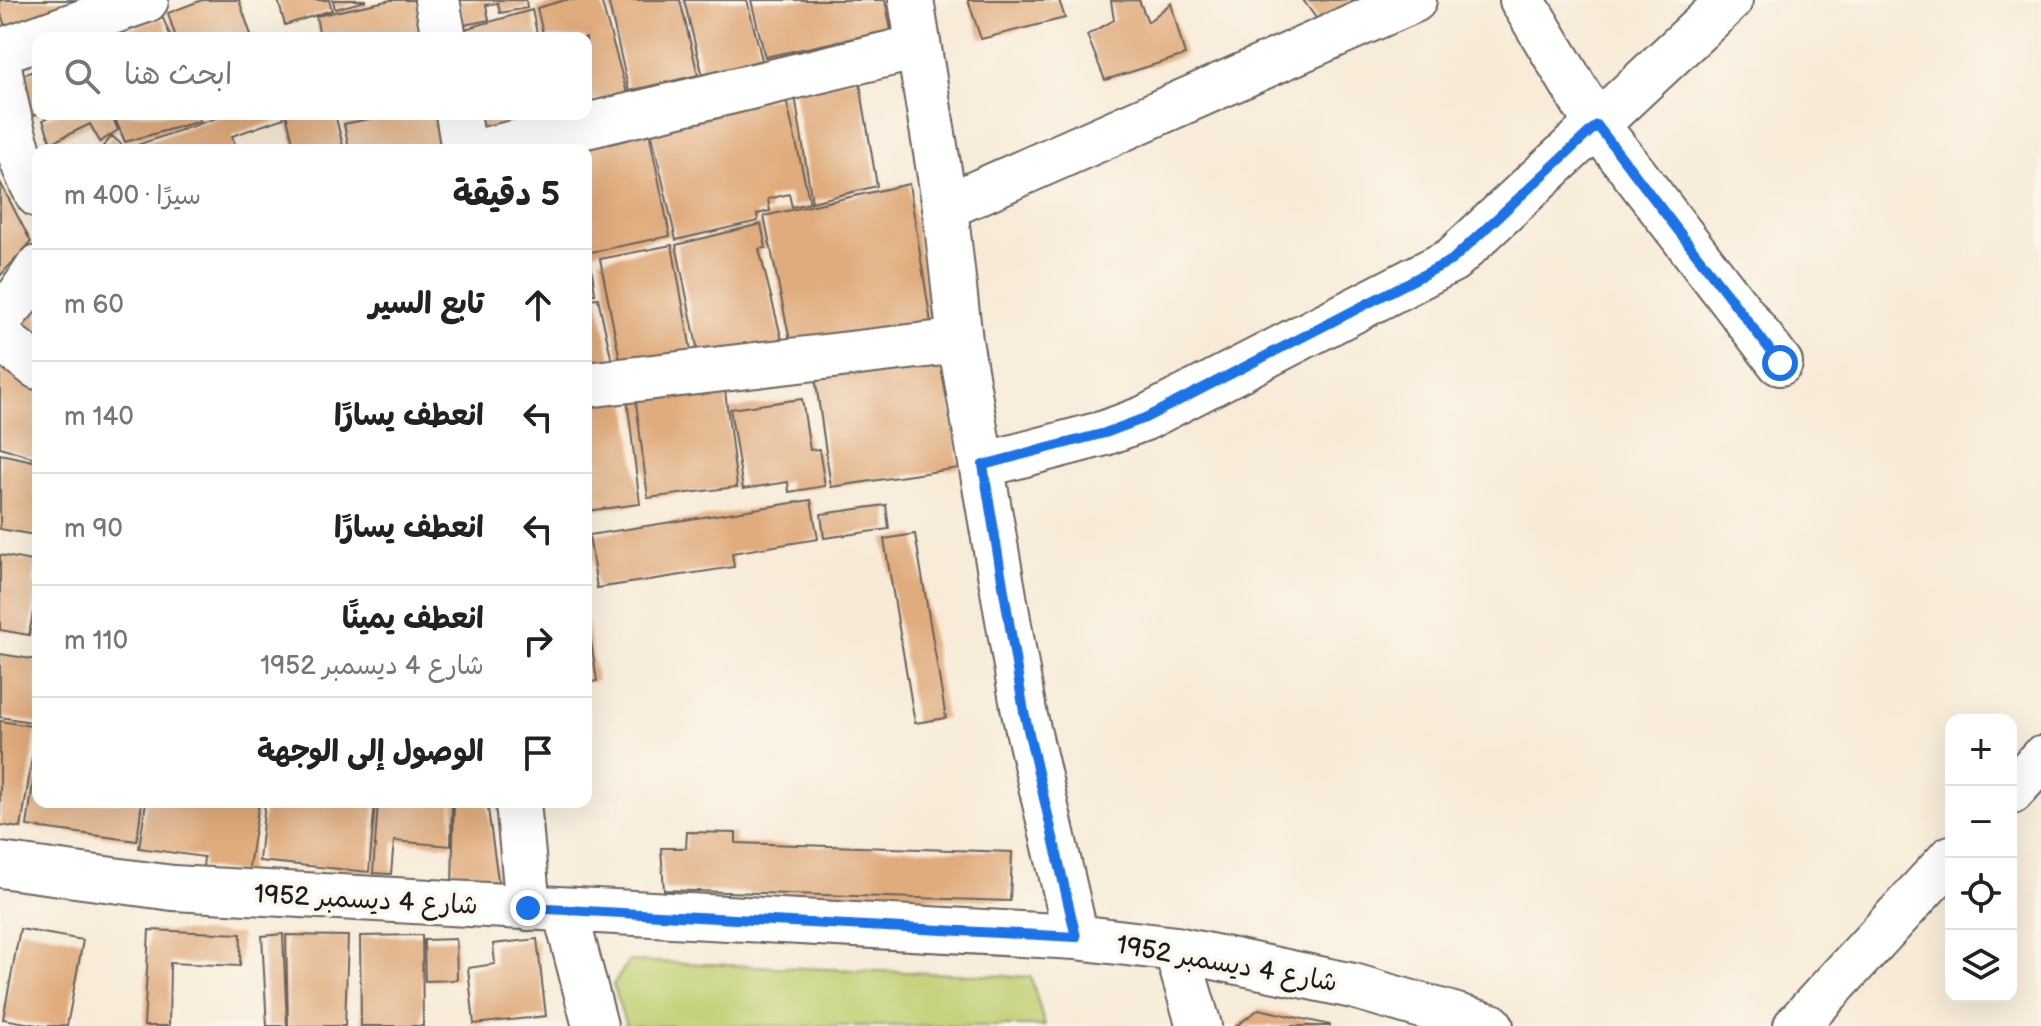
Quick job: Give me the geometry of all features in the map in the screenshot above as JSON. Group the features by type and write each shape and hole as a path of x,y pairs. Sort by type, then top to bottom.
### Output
{"street":[{"path":"54,32 146,0"},
{"path":"437,0 443,32"},
{"path":"911,0 945,207 960,341 1024,712 1076,937"},
{"path":"945,207 1414,0"},
{"path":"1522,0 1597,125 1780,363"},
{"path":"983,465 1105,433 1145,418 1452,260 1730,0"},
{"path":"0,51 32,40"},
{"path":"510,144 918,47"},
{"path":"0,71 6,105 25,172 32,184"},
{"path":"459,120 463,144"},
{"path":"0,318 32,276"},
{"path":"0,338 32,362"},
{"path":"592,384 960,341"},
{"path":"2016,786 2041,759"},
{"path":"520,808 546,909 595,1026"},
{"name":"شارع 4 ديسمبر 1952","path":"0,865 173,888 1076,937 1176,949 1353,986 1491,1026"},
{"path":"1796,1026 1945,865"},
{"path":"1176,949 1199,1026"}],"green space":[{"path":"629,961 1031,977 1045,1026 626,1026 613,985"}],"building":[{"path":"0,0 82,0 5,26"},
{"path":"202,0 239,0 250,32 174,32 168,13"},
{"path":"278,0 329,0 332,10 285,25"},
{"path":"333,0 365,0 365,1 335,9"},
{"path":"391,0 417,0 424,32 319,32 316,16"},
{"path":"459,0 526,0 527,8 500,13 498,3 486,5 489,20 464,25"},
{"path":"565,0 601,0 627,93 592,102 592,32 543,32 537,8"},
{"path":"608,0 680,0 698,75 629,91"},
{"path":"684,0 747,0 762,60 703,76"},
{"path":"751,0 885,0 891,30 765,57"},
{"path":"968,0 1059,0 1065,18 981,39"},
{"path":"1139,0 1148,22 1171,3 1185,55 1105,80 1087,35 1114,20 1111,1"},
{"path":"1303,0 1358,0 1319,22"},
{"path":"532,10 537,32 454,32"},
{"path":"163,18 169,32 120,32"},
{"path":"32,71 32,116 26,118 11,80"},
{"path":"859,78 877,186 812,202 794,89"},
{"path":"785,95 810,203 792,207 789,194 768,199 770,211 757,214 758,221 676,240 650,126"},
{"path":"43,120 114,120 118,130 100,142 90,124 51,143"},
{"path":"116,120 200,120 200,121 125,142"},
{"path":"210,120 278,120 232,136 235,144 140,144"},
{"path":"288,120 336,120 342,144 294,144"},
{"path":"364,120 438,120 443,144 348,144 344,124"},
{"path":"477,120 525,120 480,133"},
{"path":"648,127 670,236 592,252 592,144 584,144"},
{"path":"112,136 121,144 105,144"},
{"path":"0,182 31,242 0,276"},
{"path":"909,184 932,329 791,345 764,216"},
{"path":"761,224 766,248 759,249 785,352 700,361 676,245"},
{"path":"672,245 692,356 622,370 600,259"},
{"path":"592,298 598,298 613,366 592,370"},
{"path":"32,303 32,356 22,343 19,317"},
{"path":"945,358 959,468 831,487 815,376"},
{"path":"15,367 32,384 32,457 0,447 0,369"},
{"path":"724,382 737,487 648,498 635,394"},
{"path":"626,391 640,504 592,510 592,395"},
{"path":"802,399 810,450 819,449 825,486 789,492 788,482 743,489 730,409"},
{"path":"0,454 32,461 32,534 0,529"},
{"path":"811,500 818,539 732,553 734,567 597,588 592,535"},
{"path":"886,505 889,529 824,538 821,514"},
{"path":"915,534 946,718 915,723 884,539"},
{"path":"0,555 32,561 29,635 0,630"},
{"path":"592,648 597,681 592,682"},
{"path":"0,654 32,659 32,722 0,717"},
{"path":"0,721 32,726 32,759 21,828 0,825"},
{"path":"32,791 32,808 141,808 137,841 27,826"},
{"path":"145,808 258,808 248,874 203,867 204,857 139,848"},
{"path":"264,808 374,808 369,872 259,861"},
{"path":"378,808 452,808 451,846 394,841 391,874 373,873"},
{"path":"454,808 488,808 499,887 452,887"},
{"path":"687,832 736,833 736,843 1012,852 1010,901 664,890 661,848 686,848"},
{"path":"20,929 83,940 67,1026 43,1026 3,1019"},
{"path":"149,930 241,934 240,966 170,963 169,1026 144,1026"},
{"path":"283,934 287,1026 267,1026 262,936"},
{"path":"286,935 348,936 345,1026 288,1026"},
{"path":"422,935 423,1026 361,1026 360,936"},
{"path":"456,939 457,980 425,981 424,940"},
{"path":"537,939 546,1016 474,1024 468,968 495,964 493,944"},
{"path":"1259,1009 1330,1025 1330,1026 1236,1026"}],"route":[{"path":"528,908 1076,937 1042,801 1024,712 983,465 1105,433 1145,418 1452,260 1597,125 1780,363"}]}
